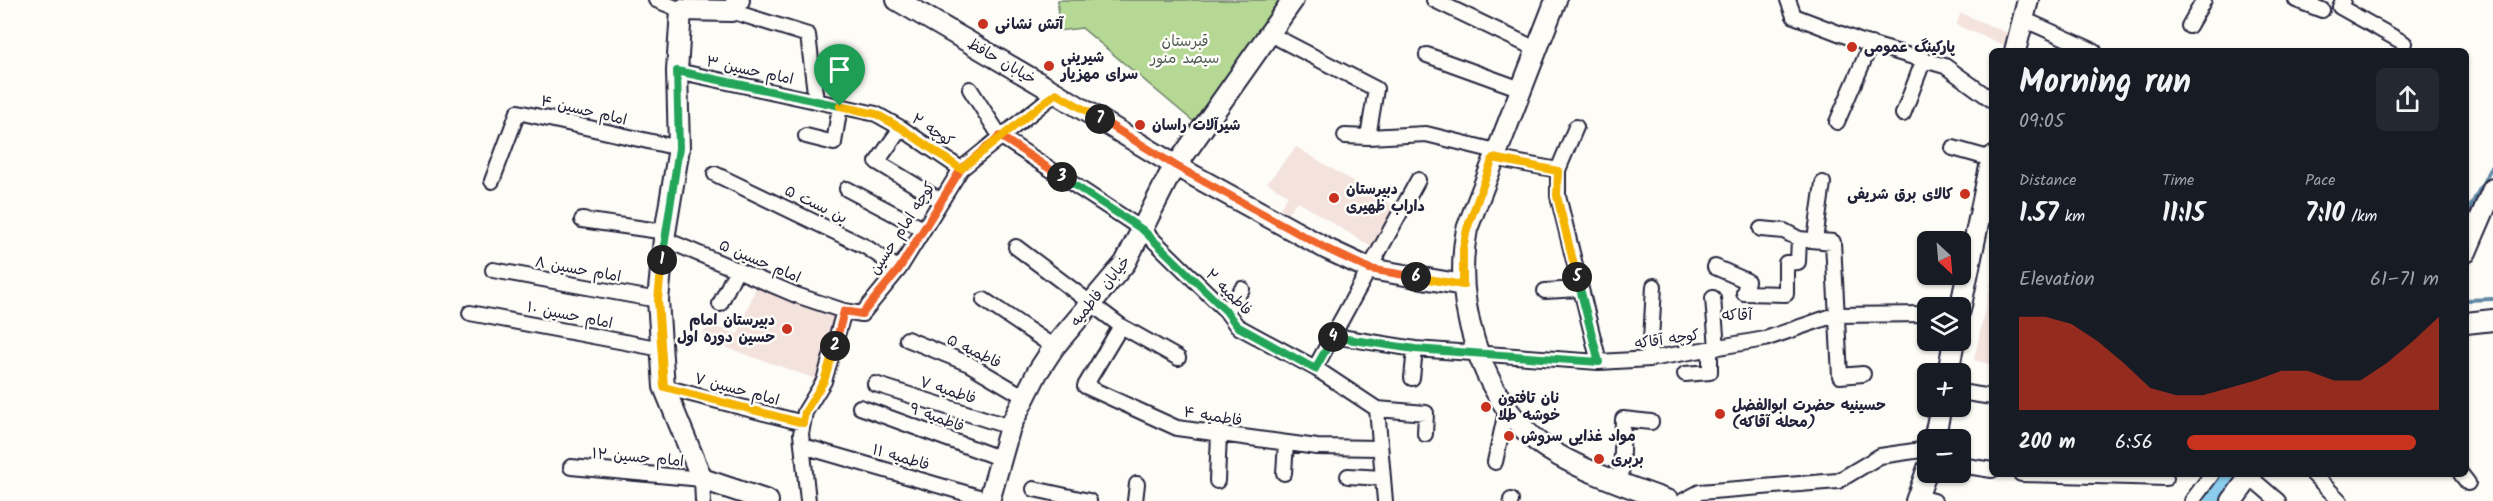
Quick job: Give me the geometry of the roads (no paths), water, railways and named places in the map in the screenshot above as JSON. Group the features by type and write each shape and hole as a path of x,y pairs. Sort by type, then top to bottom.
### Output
{"main road":[{"name":"خیابان حافظ","path":"897,0 1176,166 1327,249 1370,269 1463,285"},
{"name":"خیابان فاطمیه","path":"989,500 1010,427 1037,373 1054,347 1125,263 1176,166 1293,0"},
{"path":"1556,0 1467,229 1463,249 1463,285 1474,341 1507,406 1534,438 1549,449 1621,483 1644,497 1669,501"},
{"path":"2016,48 2028,0"},
{"path":"735,6 681,10 677,71 679,148 665,235 658,300 664,387 702,479 768,501"},
{"path":"1963,297 1989,172"},
{"path":"2469,245 2493,189"},
{"path":"2469,323 2493,320"},
{"path":"2232,501 2250,477"},
{"path":"1922,500 1925,483"}],"street":[{"path":"656,0 681,10"},
{"path":"1434,0 1536,49"},
{"path":"1788,0 1794,16 1871,44 1945,66 1989,98"},
{"path":"2188,26 2204,0"},
{"path":"2296,0 2322,10"},
{"path":"2343,0 2340,7 2404,43"},
{"path":"735,6 808,34 816,100"},
{"path":"2023,20 2087,48"},
{"path":"1269,33 1376,88 1368,137"},
{"path":"1838,122 1871,44"},
{"path":"1427,55 1521,89"},
{"path":"1903,114 1924,59"},
{"name":"امام حسین ۳","path":"677,71 816,100"},
{"path":"970,89 1000,136"},
{"name":"کوچه امام حسین","path":"844,311 862,314 899,269 961,169 1056,93"},
{"name":"کوچه ۲","path":"816,100 876,114 901,128 961,169"},
{"path":"806,136 834,143 840,106"},
{"name":"امام حسین ۴","path":"492,181 519,112 679,148"},
{"path":"1576,127 1558,171 1557,196 1599,362"},
{"path":"901,128 877,162 940,200"},
{"path":"1345,136 1426,134 1558,171"},
{"name":"فاطمیه ۲","path":"1000,136 1143,230 1226,311 1237,326 1315,369 1377,409"},
{"path":"1953,148 1989,157"},
{"name":"بن بست ۵","path":"715,174 866,247 899,269"},
{"path":"1315,369 1418,180"},
{"path":"1815,240 1823,183"},
{"path":"847,189 923,229"},
{"name":"امام حسین ۵","path":"582,220 665,235 796,295 844,311"},
{"path":"1761,229 1784,231 1799,239 1833,242 1835,315 1840,376 1863,374"},
{"path":"1715,267 1747,281 1744,293 1786,294 1786,263 1798,262 1799,239"},
{"path":"1016,247 1121,326 1178,358"},
{"path":"720,304 736,269"},
{"name":"امام حسین ۸","path":"493,270 658,300"},
{"path":"1650,359 1654,286"},
{"path":"1226,311 1242,289"},
{"path":"1545,291 1580,289"},
{"path":"1685,374 1710,372 1714,349 1713,298"},
{"path":"984,300 1054,347"},
{"path":"808,501 803,446 805,412 824,381 844,311"},
{"name":"امام حسین ۱۰","path":"471,313 662,349"},
{"name":"کوچه آقاکه","path":"1334,336 1415,349 1599,362 1650,359 1765,339 1835,315 1917,314"},
{"name":"فاطمیه ۴","path":"1121,326 1085,386 1177,428 1317,447 1379,448"},
{"name":"فاطمیه ۵","path":"907,339 969,364 1025,397"},
{"path":"1412,378 1415,349"},
{"name":"فاطمیه ۷","path":"875,384 1010,427"},
{"name":"امام حسین ۷","path":"664,387 803,423"},
{"path":"1971,394 1989,397"},
{"path":"1495,462 1507,406"},
{"name":"فاطمیه ۹","path":"860,407 1002,459"},
{"path":"1385,501 1377,409 1426,413 1425,434"},
{"path":"1621,483 1623,419 1651,422"},
{"path":"1218,481 1220,434"},
{"path":"1284,473 1286,443"},
{"name":"فاطمیه ۱۱","path":"803,446 989,500"},
{"path":"1683,501 1700,492 1838,481 1880,456 1917,451"},
{"name":"امام حسین ۱۲","path":"571,467 702,479"},
{"path":"1971,467 1989,470"},
{"path":"1348,476 1382,478"},
{"path":"2130,477 2166,478"},
{"path":"2192,501 2210,477"},
{"path":"2253,477 2278,501"},
{"path":"2316,477 2340,501"},
{"path":"702,479 703,501"},
{"path":"1135,501 1137,484"},
{"path":"1034,489 1089,501"}],"waterway":[{"path":"2469,209 2493,164"},
{"path":"2469,300 2493,299"},
{"path":"2215,501 2233,477"}],"place":[{"name":"آتش نشانی","path":"983,24"},
{"name":"پارکینگ عمومی","path":"1852,47"},
{"name":"شیرینی سرای مهزیار","path":"1049,66"},
{"name":"شیرآلات راسان","path":"1140,125"},
{"name":"کالای برق شریفی","path":"1965,194"},
{"name":"دبیرستان داراب ظهیری","path":"1334,198"},
{"name":"دبیرستان امام حسین دوره اول","path":"787,329"},
{"name":"نان تافتون خوشه طلا","path":"1486,407"},
{"name":"حسینیه حضرت ابوالفضل (محله آقاکه)","path":"1720,414"},
{"name":"مواد غذایی سروش","path":"1509,436"},
{"name":"بربری","path":"1599,459"}],"district":[{"name":"آقاکه","path":"1737,314"}],"park label":[{"name":"قبرستان سیصد منور","path":"1185,50"}]}
